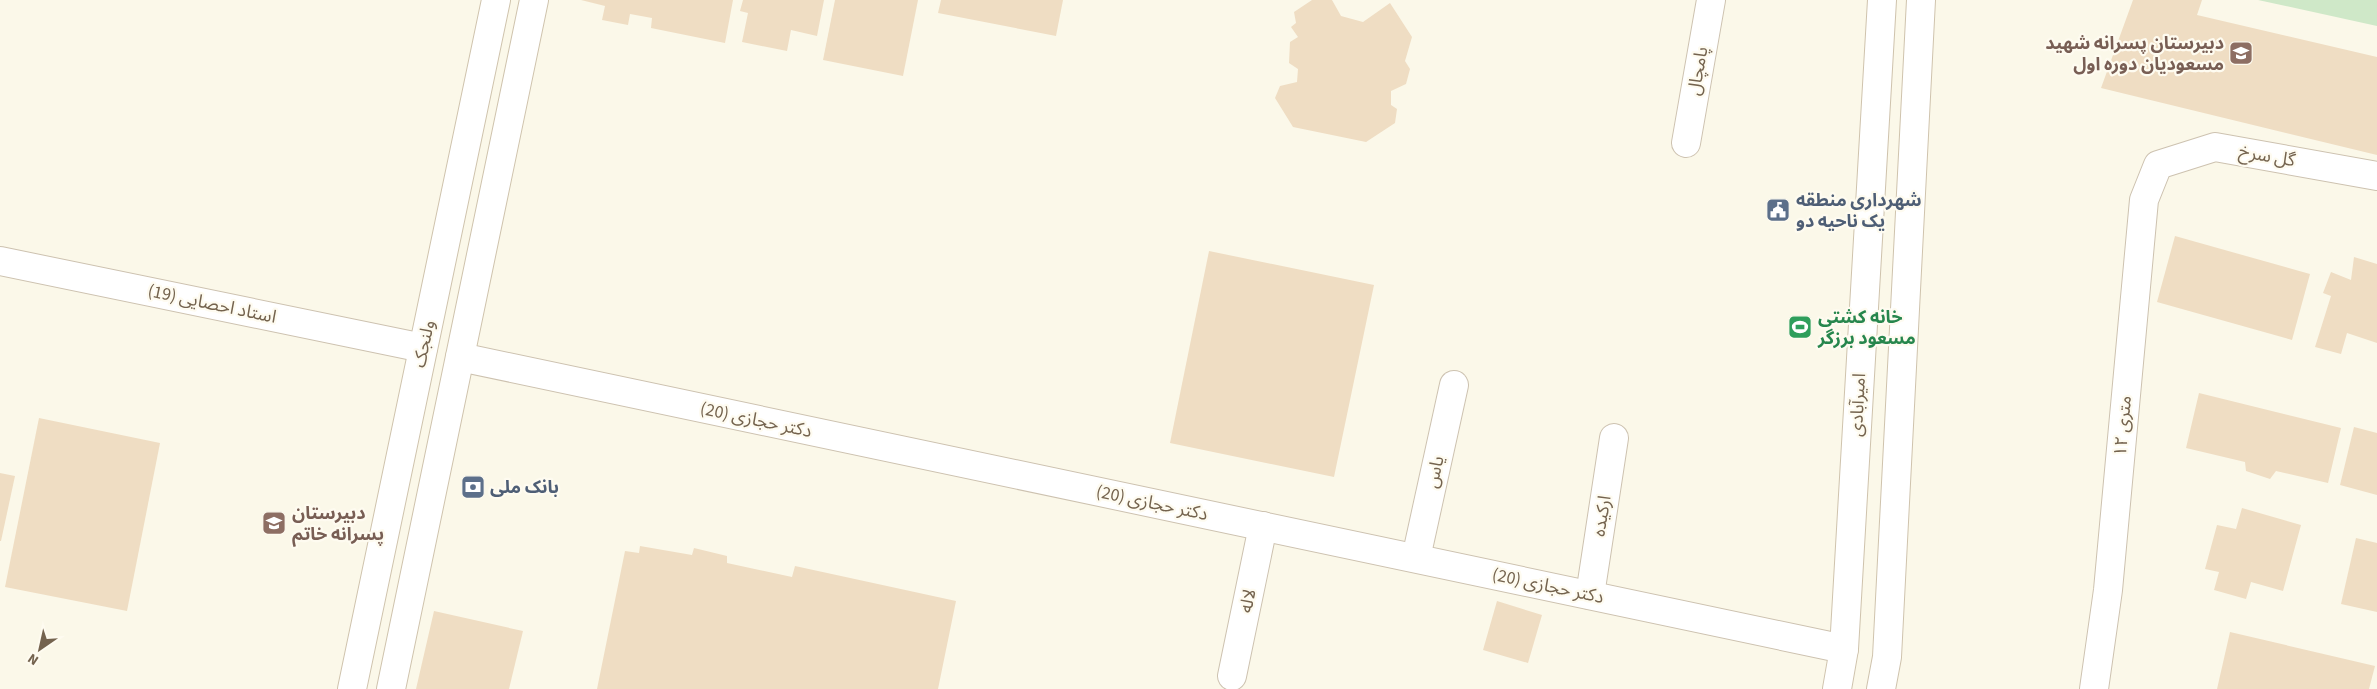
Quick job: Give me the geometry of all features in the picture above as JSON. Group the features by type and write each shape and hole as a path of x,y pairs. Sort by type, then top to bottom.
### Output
{"street":[{"name":"ولنجک","path":"352,689 496,0"},
{"path":"391,689 534,0"},
{"name":"پامچال","path":"1686,142 1711,0"},
{"name":"امیرآبادی","path":"1837,689 1844,649 1882,0"},
{"path":"1881,689 1887,657 1921,0"},
{"name":"گل سرخ","path":"2158,165 2215,147 2377,176"},
{"name":"۱۲ متری","path":"2094,689 2108,590 2144,200 2158,165"},
{"name":"استاد احصایی (19)","path":"0,261 460,357"},
{"name":"دکتر حجازی (20)","path":"460,357 1887,657"},
{"name":"یاس","path":"1416,558 1454,385"},
{"name":"ارکیده","path":"1590,595 1614,438"},
{"name":"لاله","path":"1232,676 1263,526"}],"green space":[{"path":"2258,0 2377,0 2377,26"}],"building":[{"path":"581,0 733,0 725,43 651,28 652,18 630,14 628,25 602,20 605,6"},
{"path":"743,0 824,0 817,36 791,30 787,51 742,42 748,13 740,11"},
{"path":"835,0 918,0 903,76 823,60"},
{"path":"941,0 1063,0 1056,36 938,13"},
{"path":"1312,0 1332,0 1341,16 1363,22 1390,3 1412,37 1405,61 1410,69 1406,84 1391,91 1391,105 1397,109 1395,123 1366,142 1293,127 1275,98 1280,86 1297,82 1298,69 1289,63 1290,42 1298,37 1291,27 1296,23 1294,12"},
{"name":"دبیرستان پسرانه شهید مسعودیان دوره اول","path":"2133,0 2202,0 2197,15 2377,57 2377,155 2101,88"},
{"path":"2175,236 2310,274 2292,340 2157,302"},
{"path":"1209,251 1374,285 1334,477 1170,443"},
{"path":"2354,257 2377,264 2377,343 2347,333 2341,354 2315,347 2331,296 2323,293 2331,272 2351,280"},
{"path":"2199,393 2341,428 2328,483 2276,471 2270,479 2246,471 2245,462 2186,448"},
{"path":"39,418 160,443 127,611 5,587"},
{"path":"2354,427 2377,433 2377,495 2340,485"},
{"path":"0,473 15,476 1,541 0,541"},
{"path":"2242,508 2301,525 2283,591 2251,582 2246,599 2214,590 2219,572 2205,569 2217,525 2236,529"},
{"path":"2356,538 2377,543 2377,612 2341,604"},
{"path":"640,546 692,555 694,548 727,556 727,563 792,577 795,566 956,601 938,689 597,689 625,551 639,553"},
{"path":"1497,601 1542,615 1528,663 1483,650"},
{"path":"434,611 523,631 509,689 416,689"},
{"path":"2230,632 2375,666 2369,689 2217,689"}],"place":[{"name":"دبیرستان پسرانه شهید مسعودیان دوره اول","path":"2241,53"},
{"name":"شهرداری منطقه یک ناحیه دو","path":"1778,210"},
{"name":"خانه کشتی مسعود برزگر","path":"1800,327"},
{"name":"بانک ملی","path":"473,487"},
{"name":"دبیرستان پسرانه خاتم","path":"274,523"}]}
